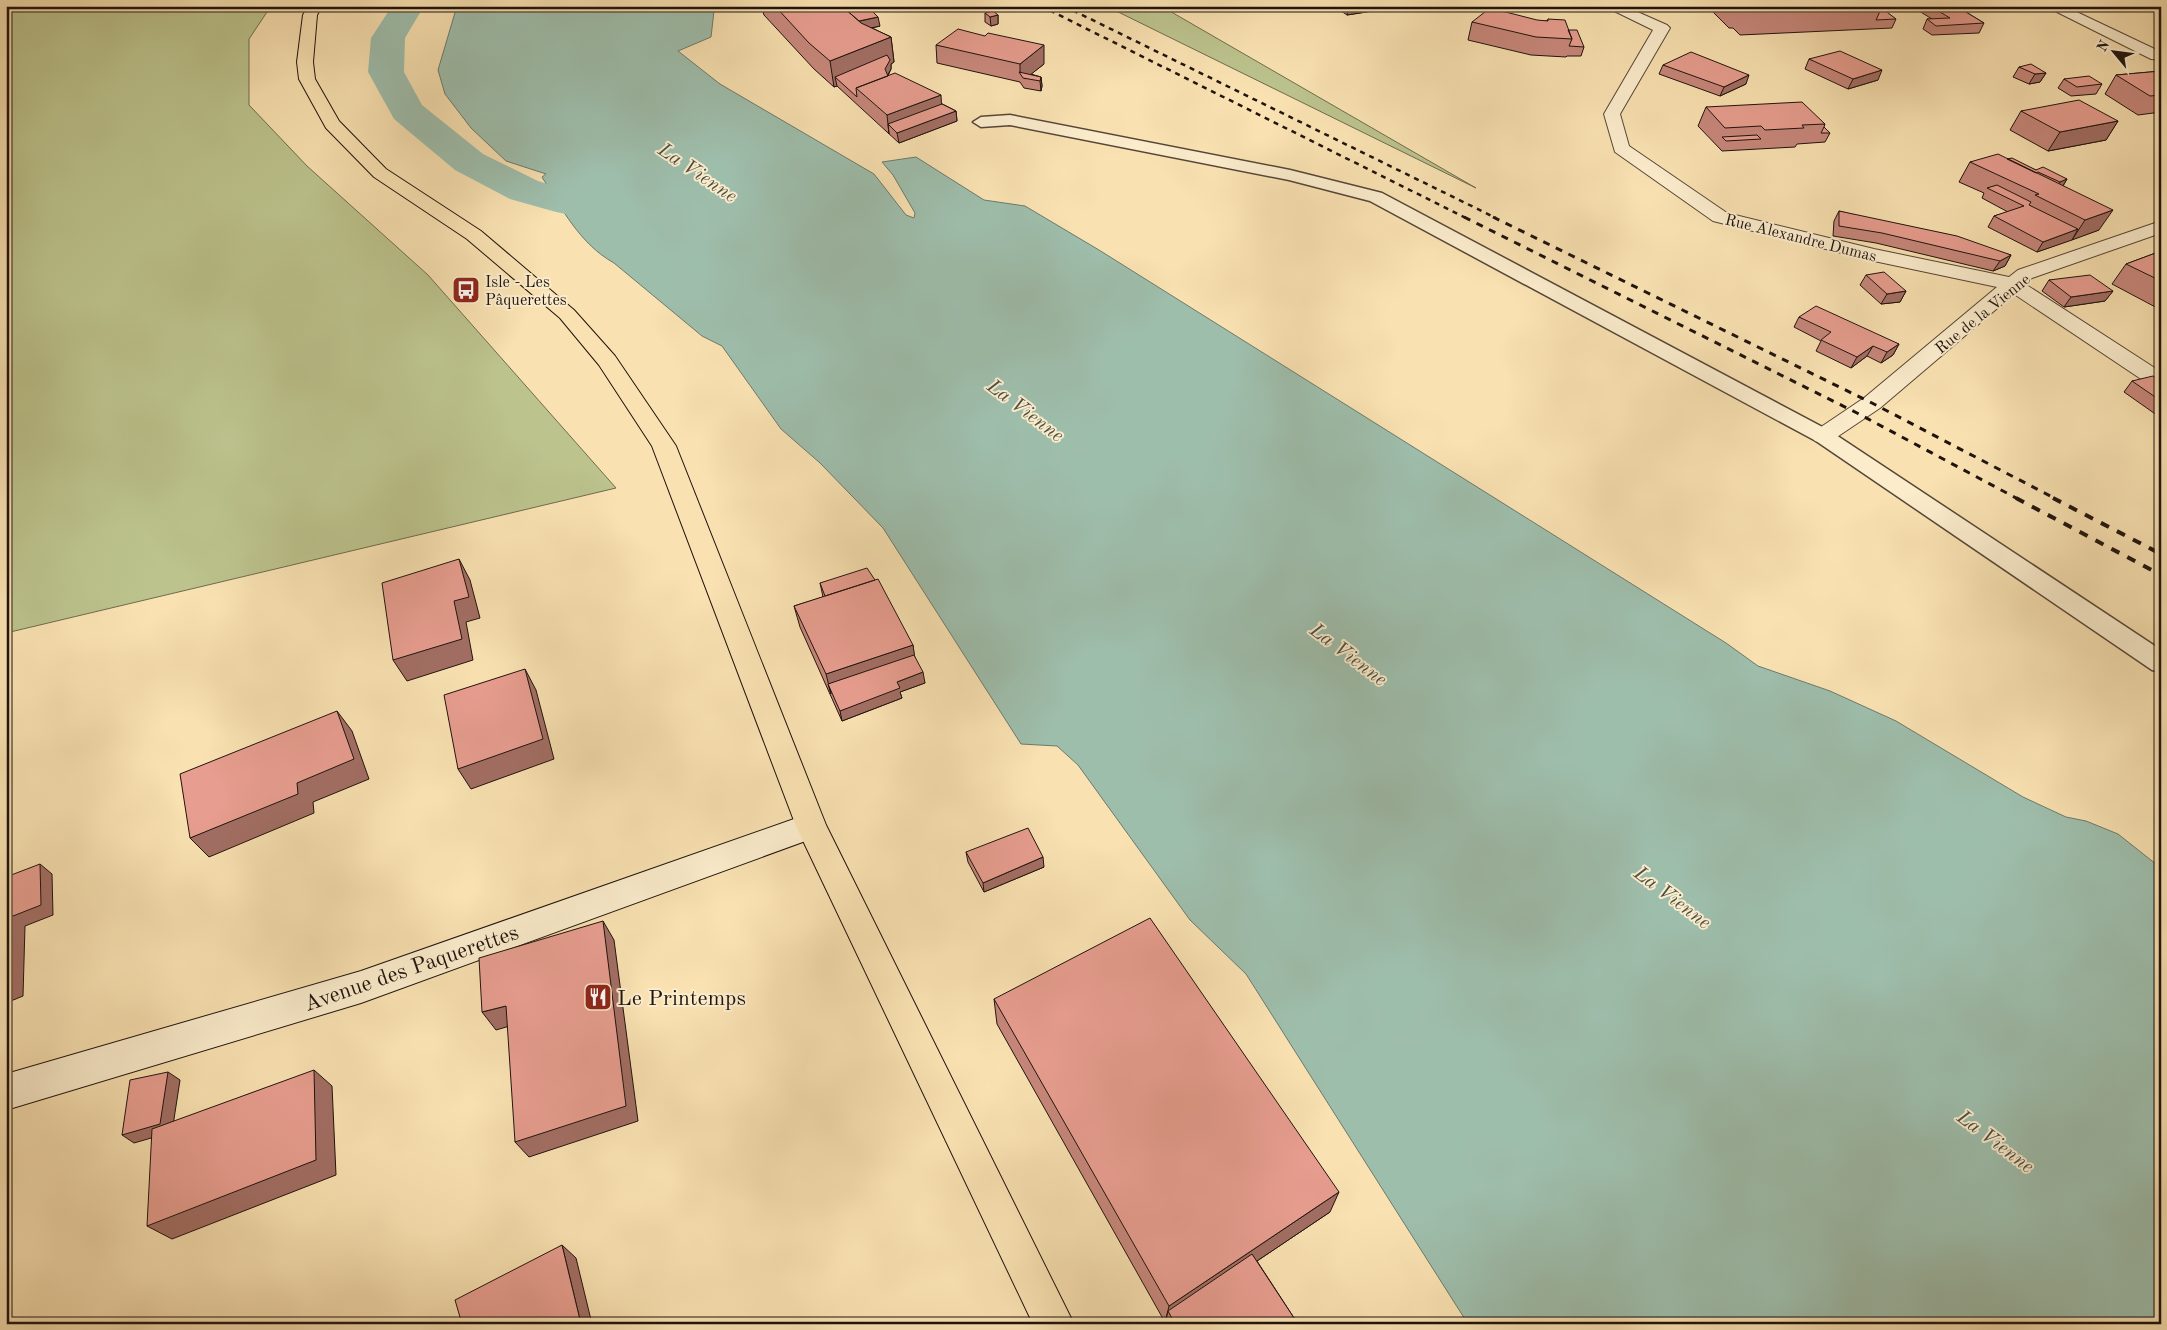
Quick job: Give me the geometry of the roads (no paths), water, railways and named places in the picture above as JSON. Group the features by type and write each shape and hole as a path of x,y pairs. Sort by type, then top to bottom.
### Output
{"main road":[{"path":"315,6 310,15 306,62 307,79 332,124 380,173 474,235 567,314 607,361 664,446 811,826 1054,1324"}],"street":[{"name":"Rue Alexandre Dumas","path":"1611,6 1662,28 1612,114 1621,148 1720,218 1874,255 2012,284"},
{"path":"2052,6 2157,56"},
{"name":"Rue de la Vienne","path":"1823,436 1872,403 2024,274 2161,227"},
{"path":"2012,284 2161,382"},
{"name":"Avenue des Paquerettes","path":"6,1092 361,987 811,826"}],"lane":[{"path":"981,122 1010,120 1290,175 1376,197 1823,436 2161,663"}],"water":[{"name":"La Vienne","path":"457,6 737,6 739,10 714,11 711,37 678,51 720,84 874,174 906,215 914,218 915,213 893,175 882,162 916,157 984,200 1025,206 1099,250 1726,643 1758,666 1830,691 1896,721 2023,797 2066,817 2086,821 2118,834 2161,868 2161,1324 1468,1324 1246,974 1190,920 1078,765 1057,746 1021,744 883,528 820,463 781,429 722,346 702,336 591,246 573,225 542,177 546,174 506,161 471,128 445,94 438,70"}],"waterway":[{"path":"408,6 388,38 386,72 407,111 469,162 524,190 556,200 639,216"}],"railway":[{"path":"1041,6 1466,218"},
{"path":"1064,6 1496,218"},
{"path":"1464,217 1857,413 2018,499"},
{"path":"1493,217 1872,403 2056,499"},
{"path":"2016,498 2161,575"},
{"path":"2053,498 2161,554"}],"place":[{"name":"Isle - Les Pâquerettes","path":"466,290"},
{"name":"Le Printemps","path":"598,997"}]}
